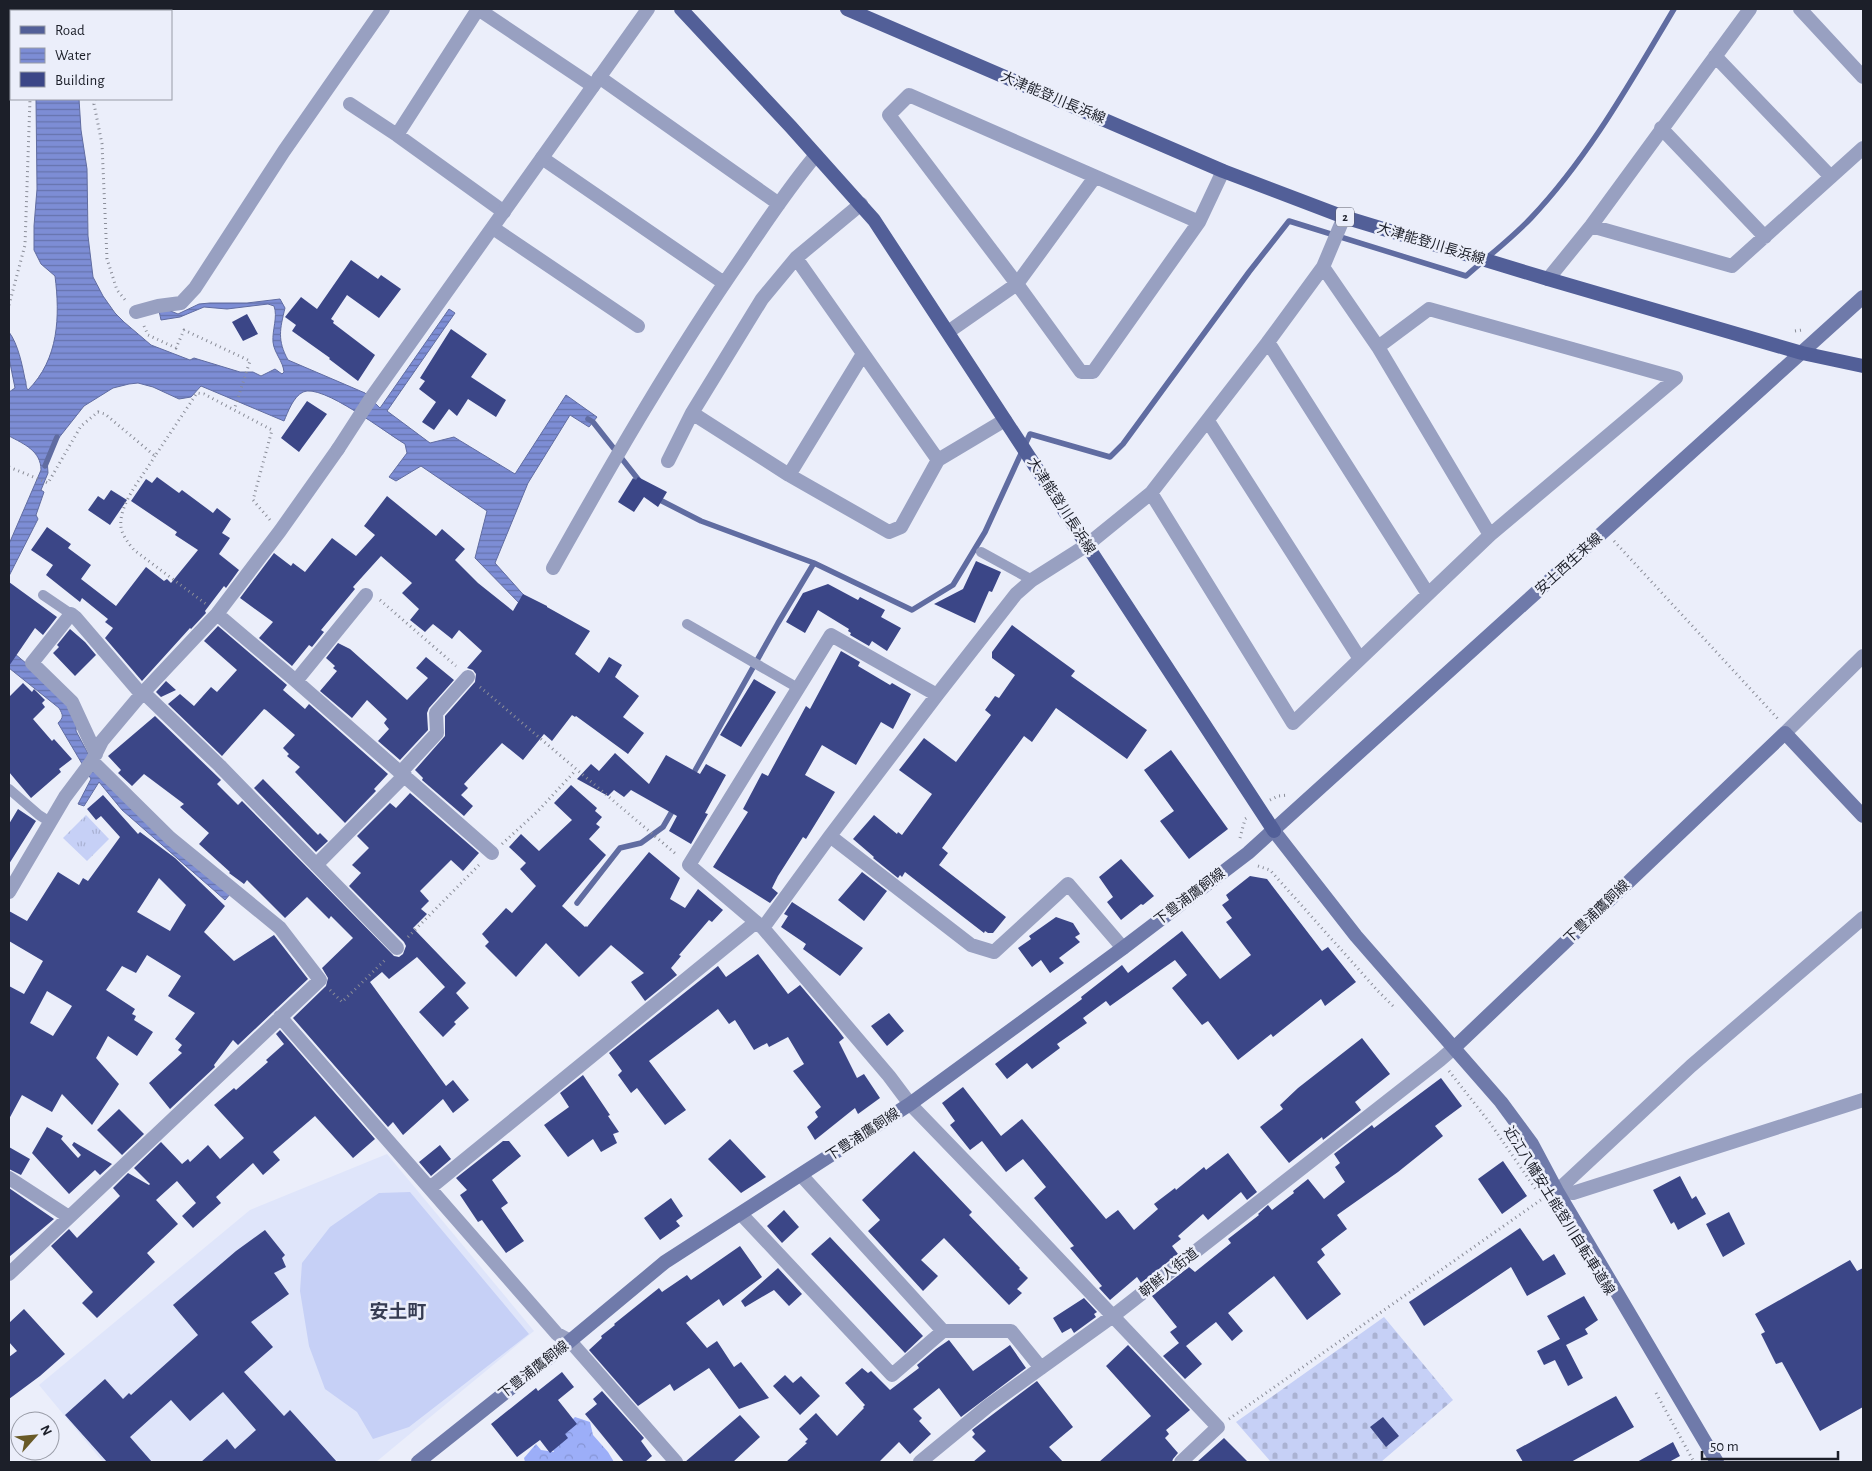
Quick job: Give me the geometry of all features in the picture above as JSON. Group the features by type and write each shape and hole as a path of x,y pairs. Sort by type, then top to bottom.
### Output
{"main road":[{"name":"大津能登川長浜線","path":"681,9 874,220 1274,831"},
{"name":"大津能登川長浜線","path":"847,9 1223,171 1344,217 1802,353 1863,366"},
{"name":"安土西生来線","path":"1274,831 1863,297"},
{"path":"1785,733 1863,816"},
{"name":"下豊浦鷹飼線","path":"1455,1047 1785,733"},
{"path":"1274,831 1356,936 1455,1047 1501,1102 1532,1144 1557,1191 1717,1462"},
{"name":"下豊浦鷹飼線","path":"418,1462 570,1341 664,1262 801,1176 910,1104 1123,948 1274,831"}],"street":[{"path":"136,312 158,306 181,303 195,288 284,151 382,9"},
{"path":"9,892 65,797 94,757 102,741 217,614 280,531 338,449 359,415 648,9"},
{"path":"1548,279 1591,226 1750,9"},
{"path":"1800,9 1863,77"},
{"path":"397,135 478,10 596,82 779,204"},
{"path":"1715,56 1831,177"},
{"path":"1199,222 909,95 889,115 1082,372 1093,372 1199,222 1223,171"},
{"path":"350,104 397,135 504,212"},
{"path":"1661,128 1765,237"},
{"path":"1591,226 1732,266 1863,148"},
{"path":"553,568 658,384 724,283 799,175 816,155"},
{"path":"542,158 724,283"},
{"path":"948,332 1017,284 1095,177"},
{"path":"668,461 692,413 762,299 796,258 861,204"},
{"path":"430,1188 759,925 1016,594 1032,580 1087,545 1151,494 1323,268 1344,217"},
{"path":"493,228 638,326"},
{"path":"796,258 938,460"},
{"path":"1323,268 1378,347 1490,535"},
{"path":"1151,494 1293,723 1490,535 1676,378 1429,309 1378,347"},
{"path":"1268,342 1428,594"},
{"path":"789,475 863,354"},
{"path":"692,413 789,475 889,532 901,527 938,460 1005,420"},
{"path":"1208,421 1360,659"},
{"path":"296,681 366,595"},
{"path":"9,1274 320,980 280,928 170,838 94,757 72,702 32,663 71,614 143,694 220,766 397,948"},
{"path":"217,614 492,853"},
{"path":"937,695 831,635 689,865 759,925 890,1076 910,1104 1218,1427 1181,1462"},
{"path":"1785,733 1863,656"},
{"path":"316,865 403,774 437,733 436,713 468,677"},
{"path":"830,836 972,945 994,952 1068,884 1123,948"},
{"path":"1557,1191 1691,1066 1863,918"},
{"path":"280,1017 557,1334 570,1341 676,1462"},
{"name":"朝鮮人街道","path":"920,1462 988,1406 1114,1316 1455,1047"},
{"path":"1557,1191 1573,1193 1863,1100"},
{"path":"801,1176 943,1331"},
{"path":"9,1178 69,1217"},
{"path":"741,1214 892,1375 943,1331 1011,1331 1041,1368"}],"lane":[{"path":"981,552 1032,580"},
{"path":"43,595 71,614"},
{"path":"687,624 798,688"},
{"path":"9,789 50,822"}],"path":[{"path":"9,306 25,245 30,100"},
{"path":"95,100 102,144 107,259 116,290 136,312 148,335 176,348 184,330 250,361 234,410"},
{"path":"234,410 250,366"},
{"path":"217,614 134,550 127,542 121,527 122,512 132,491 197,393 204,394 272,430 252,500 280,531"},
{"path":"9,468 48,484 81,426 98,412 105,414 154,456"},
{"path":"1605,531 1784,725 1785,733"},
{"path":"320,980 342,1002 456,887 537,812 576,770 689,865"},
{"path":"1241,844 1239,841 1245,819 1249,816"},
{"path":"1254,862 1270,870 1397,1009"},
{"name":"近江八幡安土能登川自転車道線","path":"1440,1060 1500,1136 1546,1205"},
{"path":"1218,1427 1542,1199 1557,1191"},
{"path":"1652,1387 1694,1462"}],"shaded area":[{"path":"387,1154 534,1331 376,1462 103,1462 39,1385 250,1210"}],"green space":[{"path":"86,815 109,839 87,861 63,838"},
{"path":"410,1192 529,1334 409,1427 373,1439 357,1412 325,1389 309,1346 300,1291 302,1263 330,1227 379,1193"},
{"path":"1384,1317 1453,1400 1381,1462 1271,1462 1236,1422"},
{"path":"575,1417 590,1422 593,1435 614,1462 525,1462 524,1458 536,1444 541,1450 554,1452 550,1443"}],"water":[{"path":"36,100 79,100 81,130 87,169 88,236 93,277 115,313 151,345 190,360 194,358 240,372 253,372 261,376 275,369 282,374 284,372 282,364 273,342 274,306 268,304 227,309 204,307 180,317 161,320 158,306 178,314 199,304 247,303 280,299 285,308 280,334 282,346 288,360 365,393 380,408 449,309 455,313 387,411 430,443 454,437 515,474 566,395 597,417 589,427 570,415 528,483 495,563 529,601 523,607 475,558 487,511 421,466 396,481 389,477 407,453 405,444 354,410 312,391 303,392 296,397 284,421 201,386 191,397 179,399 153,387 138,383 113,388 84,406 50,449 47,459 48,473 41,490 44,492 36,515 38,519 9,576 9,544 41,470 35,453 26,445 9,436 9,392 15,388 9,358 9,332 17,348 28,390 46,365 55,336 57,321 55,276 41,264 34,250 37,189"},
{"path":"9,649 27,664 77,716 76,731 92,761 231,893 225,900 122,810 99,782 84,806 78,804 91,779 58,723 62,716 59,708 9,668"}],"building":[{"path":"351,260 378,279 381,275 401,289 379,318 347,295 331,319 334,321 333,323 375,355 358,381 292,331 296,325 285,317 301,297 317,309"},
{"path":"247,314 258,334 243,341 232,322"},
{"path":"451,329 487,354 471,377 506,400 496,417 468,399 457,416 449,409 434,430 422,422 436,402 419,389 425,381 420,378"},
{"path":"307,401 327,414 299,452 281,438"},
{"path":"157,477 179,493 182,490 213,513 217,508 231,519 222,533 230,538 219,554 239,570 226,588 224,586 205,611 206,613 142,681 105,638 113,628 105,622 108,619 82,598 80,602 46,575 53,565 31,550 47,527 71,544 68,548 91,565 81,579 116,606 146,567 164,581 167,579 171,583 198,550 175,535 177,532 131,501 146,479 152,483"},
{"path":"638,477 667,492 658,507 644,497 634,512 618,502 633,478 636,480"},
{"path":"111,490 127,500 110,525 88,510 98,496 104,500"},
{"path":"387,496 436,536 442,529 465,549 455,560 478,583 513,611 523,594 590,631 575,654 599,673 609,657 622,665 615,677 639,696 623,717 644,733 628,754 572,715 552,741 544,734 523,760 502,743 464,784 468,788 461,795 473,806 464,816 422,780 423,778 415,770 445,736 445,716 475,682 476,674 473,670 467,668 482,651 459,630 452,639 433,624 425,632 410,620 419,609 402,593 412,583 381,556 353,587 355,589 321,630 324,632 312,647 309,645 292,666 259,638 273,622 240,598 274,553 291,566 293,563 305,572 332,538 356,556 375,535 364,526"},
{"path":"976,561 1001,572 992,592 989,591 975,623 934,604 963,589"},
{"path":"9,582 57,617 43,635 35,628 9,666"},
{"path":"828,584 858,600 860,597 885,610 881,617 901,628 887,651 872,641 869,646 850,635 849,629 818,610 805,633 786,622 803,593"},
{"path":"1012,625 1075,671 1071,676 1147,730 1127,759 1056,708 1032,742 1024,736 942,848 948,853 939,865 1006,917 993,933 985,931 984,933 905,872 902,877 900,875 898,878 853,839 874,815 897,834 898,832 902,835 932,794 899,770 924,738 956,762 991,715 985,710 995,696 999,698 1015,675 992,658 992,652"},
{"path":"218,626 287,685 283,690 305,709 309,704 388,774 374,789 376,791 345,823 295,772 300,767 287,756 289,754 283,748 295,735 266,710 264,709 222,756 168,704 180,694 194,706 211,687 217,692 237,670 204,641"},
{"path":"70,629 96,655 75,676 53,653"},
{"path":"338,643 350,649 407,700 428,678 416,668 426,657 454,680 429,708 427,713 428,730 400,760 378,741 389,729 384,723 387,719 367,700 352,718 320,691 337,671 333,668 335,666 326,658"},
{"path":"841,651 860,662 858,666 890,685 892,683 911,694 893,729 881,722 856,765 822,745 805,775 835,792 806,839 803,837 778,876 772,888 778,893 770,903 713,867 748,812 743,809 762,773 768,776 806,706 810,709"},
{"path":"754,679 776,692 741,747 720,735"},
{"path":"166,681 176,690 161,697 156,692"},
{"path":"23,683 32,692 34,689 45,700 42,703 45,707 33,719 52,741 54,739 72,759 59,769 61,772 31,798 9,772 9,697"},
{"path":"155,716 221,780 217,784 238,805 242,801 394,956 399,957 403,954 406,946 404,942 349,886 361,873 352,865 369,848 357,836 390,803 396,808 410,793 479,853 463,871 451,860 420,891 429,901 421,909 427,914 413,928 466,983 456,993 469,1008 454,1022 456,1024 443,1037 419,1012 445,987 417,957 389,979 382,972 370,982 446,1086 453,1080 469,1100 453,1113 443,1099 403,1135 393,1122 388,1127 293,1018 326,986 328,978 322,968 353,938 331,916 329,919 307,897 285,918 247,880 244,884 229,873 199,844 209,833 180,807 184,804 144,774 132,786 118,773 121,770 108,756"},
{"path":"1171,750 1228,829 1189,859 1160,821 1174,811 1144,770"},
{"path":"615,753 649,784 666,755 700,774 706,764 726,775 705,813 708,814 691,844 669,831 677,816 631,790 624,797 614,790 608,796 577,779 591,764 599,771"},
{"path":"263,779 318,835 320,833 328,841 316,852 254,788"},
{"path":"571,785 597,808 595,811 602,817 596,824 600,827 589,839 606,855 562,906 585,927 587,927 649,852 680,878 670,899 685,908 698,889 723,910 712,922 709,920 679,955 681,956 671,968 677,975 645,1001 631,982 644,973 611,945 579,977 546,943 516,977 485,946 489,942 482,934 506,908 512,913 536,886 520,869 526,863 509,847 521,834 539,851 572,820 554,803"},
{"path":"103,795 138,834 140,832 175,858 225,906 204,932 234,961 274,935 308,979 238,1045 233,1040 214,1065 215,1067 170,1109 149,1083 182,1053 178,1050 182,1045 175,1039 195,1013 168,996 181,976 147,955 136,973 122,966 106,990 135,1009 132,1014 136,1016 134,1020 153,1032 137,1056 108,1036 96,1058 119,1084 92,1125 62,1094 52,1112 22,1095 9,1119 9,986 24,994 43,961 9,941 9,911 27,921 58,872 79,885 83,878 88,881 120,837 101,816 96,820 87,809","holes":["159,878 186,905 170,931 137,912","47,991 72,1006 53,1036 30,1023"]},
{"path":"18,809 36,821 9,864 9,824"},
{"path":"1121,859 1154,896 1121,920 1107,902 1113,897 1099,877"},
{"path":"862,872 887,891 864,921 838,900"},
{"path":"1250,876 1267,879 1322,951 1328,947 1356,982 1325,1006 1321,999 1273,1037 1271,1034 1238,1060 1208,1021 1202,1025 1172,988 1187,975 1175,960 1110,1006 1106,1001 1083,1018 1087,1023 1057,1044 1060,1048 1032,1069 1027,1063 1007,1079 995,1064 1082,999 1081,997 1122,965 1128,973 1182,931 1220,979 1251,955 1226,922 1232,918 1222,905 1229,900 1226,895"},
{"path":"792,902 863,948 840,976 803,949 806,944 781,927 788,916 784,914"},
{"path":"1056,917 1073,923 1080,934 1075,937 1080,942 1059,958 1064,963 1050,973 1041,960 1032,967 1018,948 1031,939 1029,936"},
{"path":"758,954 788,994 800,985 844,1038 839,1042 857,1078 864,1074 880,1098 858,1114 855,1108 815,1140 807,1127 818,1117 815,1112 821,1107 793,1071 804,1064 788,1037 769,1047 767,1043 754,1050 735,1020 729,1024 718,1009 649,1061 686,1110 665,1125 637,1088 631,1093 618,1075 622,1071 609,1053 718,966 726,977"},
{"path":"889,1013 904,1031 887,1046 871,1026"},
{"path":"280,1030 375,1139 353,1158 315,1116 273,1152 280,1160 263,1175 253,1163 216,1197 221,1203 193,1228 182,1216 196,1203 177,1181 156,1200 178,1224 147,1253 155,1262 97,1318 82,1303 93,1292 51,1246 69,1229 77,1238 120,1196 113,1188 128,1173 149,1185 134,1168 161,1142 182,1164 188,1159 190,1162 208,1145 220,1159 244,1138 214,1105 234,1088 236,1090 268,1062 266,1060 284,1044 276,1034"},
{"path":"1362,1038 1390,1074 1355,1102 1361,1110 1323,1140 1322,1137 1289,1163 1260,1127 1283,1109 1280,1105 1298,1088"},
{"path":"583,1075 619,1132 613,1134 617,1143 601,1152 593,1139 568,1157 544,1125 569,1107 560,1093"},
{"path":"1441,1078 1462,1106 1435,1126 1443,1136 1398,1172 1337,1215 1347,1229 1321,1249 1325,1255 1317,1262 1341,1294 1307,1320 1274,1276 1228,1313 1243,1331 1232,1341 1216,1322 1186,1346 1202,1364 1185,1379 1163,1356 1179,1343 1170,1332 1177,1327 1152,1296 1189,1267 1195,1272 1231,1243 1228,1239 1259,1215 1268,1205 1272,1210 1308,1179 1324,1199 1345,1182 1335,1167 1340,1163 1334,1154 1372,1125 1374,1128"},
{"path":"963,1087 1001,1136 1022,1119 1106,1219 1118,1210 1134,1230 1158,1209 1154,1204 1175,1188 1176,1190 1204,1167 1206,1170 1228,1153 1257,1192 1247,1200 1241,1192 1208,1220 1203,1214 1178,1236 1181,1239 1172,1246 1178,1254 1141,1283 1137,1277 1110,1300 1099,1288 1102,1286 1070,1248 1074,1246 1034,1198 1046,1187 1023,1159 1006,1172 982,1141 970,1150 950,1125 955,1121 942,1103"},
{"path":"119,1109 144,1134 122,1155 97,1130"},
{"path":"47,1127 63,1136 61,1139 78,1158 81,1155 72,1145 74,1142 112,1164 100,1175 95,1170 69,1194 32,1153"},
{"path":"730,1139 766,1177 741,1193 708,1159"},
{"path":"503,1141 509,1141 521,1156 492,1180 508,1203 501,1208 524,1241 506,1253 482,1220 478,1222 460,1195 467,1190 456,1178"},
{"path":"440,1145 451,1159 431,1176 419,1162"},
{"path":"9,1147 30,1159 21,1175 9,1169"},
{"path":"914,1151 972,1212 969,1215 1028,1278 1017,1289 1022,1293 1009,1305 944,1238 921,1260 938,1276 923,1291 868,1231 880,1220 862,1200"},
{"path":"1503,1161 1527,1196 1502,1214 1478,1179"},
{"path":"1680,1176 1692,1199 1696,1196 1706,1214 1678,1230 1674,1222 1671,1224 1653,1190"},
{"path":"9,1188 54,1219 9,1257"},
{"path":"671,1198 683,1216 676,1221 680,1226 660,1240 644,1218"},
{"path":"784,1210 799,1227 782,1243 767,1226"},
{"path":"1729,1212 1745,1244 1723,1257 1706,1224"},
{"path":"1520,1228 1543,1261 1554,1254 1566,1274 1527,1296 1511,1267 1424,1326 1409,1302"},
{"path":"265,1230 285,1255 282,1258 286,1267 274,1273 289,1294 251,1322 273,1347 244,1372 284,1416 290,1410 337,1462 201,1462 227,1439 235,1449 256,1430 223,1392 190,1421 171,1400 130,1437 152,1462 107,1462 65,1415 105,1379 123,1399 129,1393 131,1395 198,1335 173,1305 236,1251"},
{"path":"830,1237 923,1336 905,1353 811,1254"},
{"path":"740,1246 762,1277 723,1306 719,1299 686,1323 707,1348 717,1341 734,1367 741,1362 769,1398 739,1409 709,1368 674,1391 670,1384 638,1406 589,1350 614,1324 659,1288 662,1292 687,1275 691,1280"},
{"path":"1850,1260 1857,1271 1863,1268 1863,1407 1820,1431 1782,1362 1776,1364 1761,1334 1765,1332 1755,1314"},
{"path":"778,1268 802,1294 789,1306 774,1290 745,1307 741,1301"},
{"path":"1584,1296 1598,1320 1585,1329 1588,1334 1566,1345 1583,1378 1568,1386 1555,1360 1544,1365 1537,1351 1560,1339 1547,1316"},
{"path":"1084,1298 1097,1312 1094,1314 1096,1317 1074,1333 1071,1328 1062,1333 1053,1318"},
{"path":"24,1309 65,1354 9,1399 9,1357 17,1351 9,1342 9,1323"},
{"path":"949,1340 973,1371 1010,1345 1026,1368 961,1417 939,1388 913,1409 922,1418 919,1421 931,1434 910,1454 899,1442 879,1462 786,1462 807,1443 805,1442 808,1439 799,1429 816,1413 837,1436 864,1408 865,1405 845,1383 862,1368 868,1373 871,1371 890,1390 919,1368 917,1365"},
{"path":"1128,1345 1190,1410 1166,1430 1169,1434 1165,1438 1178,1453 1172,1462 1099,1462 1151,1416 1106,1366"},
{"path":"562,1372 574,1387 558,1400 577,1424 565,1434 568,1438 550,1453 540,1440 517,1457 491,1424 536,1388 538,1391"},
{"path":"785,1375 793,1383 801,1376 820,1396 800,1415 773,1386"},
{"path":"1037,1381 1073,1427 1049,1447 1063,1462 973,1462 986,1451 972,1437 975,1434 972,1430"},
{"path":"602,1391 644,1438 641,1441 652,1456 645,1462 624,1462 585,1414 597,1404 593,1399"},
{"path":"1616,1396 1634,1427 1571,1462 1523,1462 1516,1450"},
{"path":"740,1415 760,1437 733,1462 685,1462"},
{"path":"1383,1417 1399,1436 1386,1447 1370,1427"},
{"path":"1224,1438 1248,1462 1197,1462"},
{"path":"1673,1442 1680,1456 1669,1462 1637,1462"}],"waterway":[{"path":"656,498 701,521 814,563 912,610 953,585 985,532 1030,434 1110,457 1123,444 1249,272 1289,221 1466,276 1523,226 1572,170 1608,118 1674,9"},
{"path":"588,419 593,422 641,483"},
{"path":"45,466 57,437"},
{"path":"692,776 814,563"},
{"path":"577,903 620,848 641,843 663,827 674,808"}],"district":[{"name":"安土町","path":"398,1312"}]}
